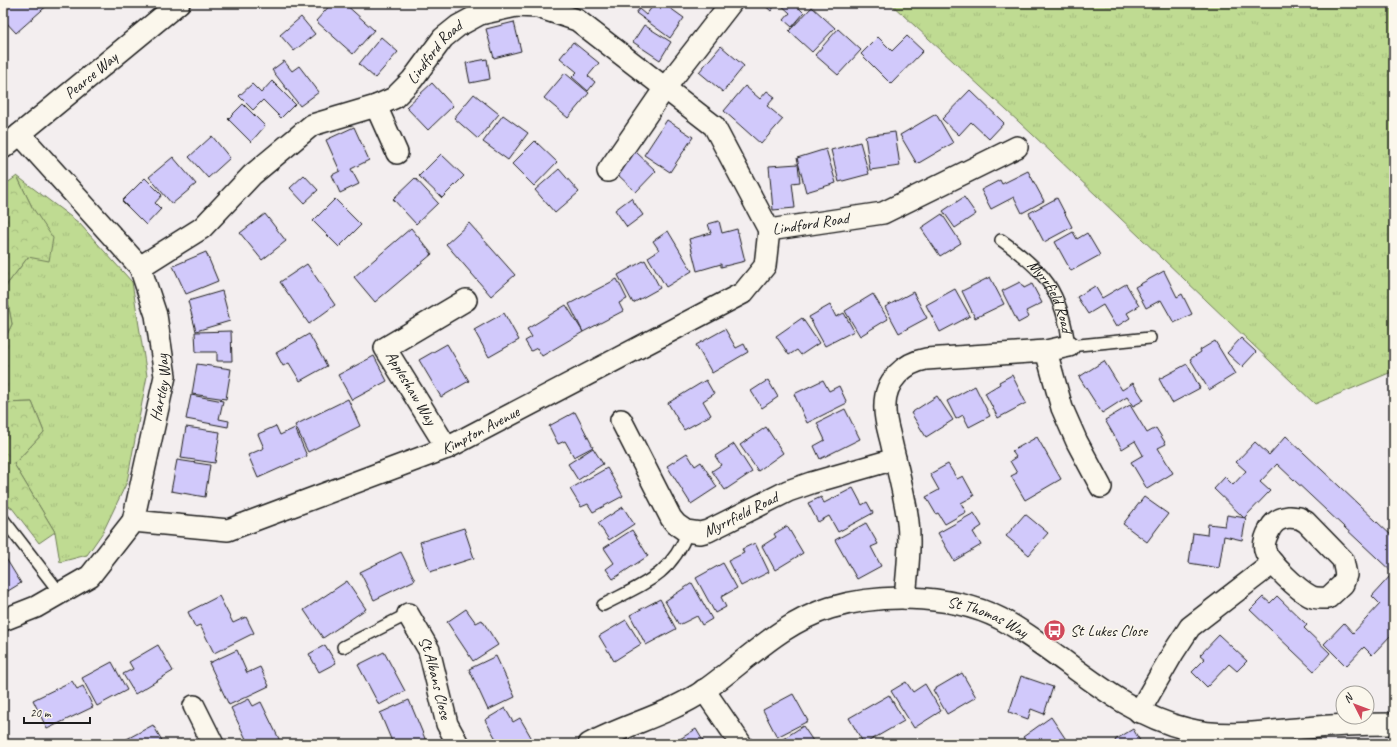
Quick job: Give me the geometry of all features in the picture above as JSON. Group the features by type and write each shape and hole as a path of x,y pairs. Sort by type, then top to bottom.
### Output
{"street":[{"name":"Pearce Way","path":"3,148 179,3"},
{"path":"608,171 665,88 731,3"},
{"name":"Lindford Road","path":"140,267 202,228 252,176 312,125 376,106 394,98 412,80 443,38 458,26 480,14 516,6 538,7 577,20 714,126 768,230 883,213 1017,147"},
{"path":"376,106 397,153"},
{"name":"Hartley Way","path":"3,620 36,607 90,576 133,521 165,376 156,316 140,267 20,134"},
{"name":"Kimpton Avenue","path":"133,521 228,530 447,448 743,294 765,266 768,230"},
{"name":"Appleshaw Way","path":"447,448 385,348 466,300"},
{"name":"Myrrfield Road","path":"906,598 909,524 885,405 886,396 893,380 907,365 914,361 1046,351 1069,346"},
{"name":"Myrrfield Road","path":"1046,351 1064,414 1101,487"},
{"name":"Myrrfield Road","path":"621,420 671,518 676,524 688,531 700,533 708,531 788,491 816,481 895,459"},
{"path":"1139,712 1172,653 1190,627 1273,563"},
{"name":"St Thomas Way","path":"589,744 659,714 704,690 771,639 812,614 854,603 878,599 906,598 931,600 972,608 1009,622 1043,645 1099,687 1139,712 1157,720 1186,737 1230,733 1277,737 1334,725 1394,724"},
{"name":"St Albans Close","path":"408,614 429,650 447,724 458,744"},
{"path":"704,690 741,744"},
{"path":"194,706 213,744"}],"lane":[{"name":"Myrrfield Road","path":"1001,240 1034,265 1055,292 1062,311 1069,346"},
{"path":"1069,346 1150,338"},
{"path":"3,519 60,593"},
{"path":"603,605 648,582 666,569 682,546 688,531"},
{"path":"343,646 408,614"}],"green space":[{"path":"890,3 1394,3 1394,371 1315,404 1032,134"},
{"path":"17,176 79,223 132,282 147,376 127,482 103,532 87,555 60,562 55,532 14,464 44,432 32,402 3,403 3,343 12,324 5,287 28,257 32,207"},
{"path":"17,176 32,207 53,238 49,261 28,257 5,287 12,324 3,343 3,186"},
{"path":"32,402 44,432 14,464 55,532 39,543 12,508 3,503 3,403"}],"building":[{"path":"3,3 50,3 16,33 3,19"},
{"path":"332,3 344,3 374,30 353,54 316,21"},
{"path":"655,3 663,3 684,18 670,38 636,13 639,9 646,15"},
{"path":"762,3 777,3 771,11"},
{"path":"779,3 801,3 798,7 804,13 792,27 784,20 790,13"},
{"path":"812,7 835,28 812,52 789,31"},
{"path":"301,17 315,34 294,51 280,35"},
{"path":"514,22 521,51 494,58 486,29"},
{"path":"644,25 671,42 660,60 633,42"},
{"path":"838,29 861,50 838,75 815,55"},
{"path":"907,36 923,51 891,84 861,54 878,37 892,51"},
{"path":"381,37 398,52 375,78 359,64"},
{"path":"573,42 599,63 588,76 595,82 588,91 572,77 577,72 560,58"},
{"path":"721,46 744,66 723,92 699,72"},
{"path":"487,59 490,79 470,83 466,63"},
{"path":"284,61 292,71 299,66 319,92 300,106 272,70"},
{"path":"565,73 589,93 568,118 544,98"},
{"path":"272,81 295,104 281,118 263,100 253,110 239,96 252,84 261,93"},
{"path":"432,83 453,106 428,130 406,107"},
{"path":"745,86 760,99 767,91 775,97 767,106 783,119 761,144 724,111"},
{"path":"970,90 1004,123 989,139 971,122 959,135 942,119"},
{"path":"474,94 499,114 478,139 454,118"},
{"path":"243,104 265,126 251,142 228,119"},
{"path":"936,114 953,143 917,164 900,135"},
{"path":"503,115 528,133 508,160 483,142"},
{"path":"667,120 693,137 670,172 644,155"},
{"path":"354,127 369,160 351,169 359,184 340,193 332,175 340,171 326,140"},
{"path":"895,132 900,166 870,170 865,136"},
{"path":"212,136 230,158 208,178 189,157"},
{"path":"535,141 557,162 534,186 512,164"},
{"path":"860,142 869,174 839,182 831,150"},
{"path":"826,149 836,183 806,192 797,158"},
{"path":"635,151 656,171 636,192 615,172"},
{"path":"441,154 464,176 442,198 419,176"},
{"path":"173,157 196,184 172,204 149,177"},
{"path":"798,164 800,182 792,183 795,208 773,210 769,166"},
{"path":"559,169 579,192 555,213 535,190"},
{"path":"1028,171 1044,201 1022,213 1014,197 991,209 981,190 1000,180 1002,184"},
{"path":"304,175 318,190 304,203 290,188"},
{"path":"145,178 162,195 155,203 161,209 146,225 122,201"},
{"path":"415,178 438,203 416,224 393,199"},
{"path":"964,197 976,214 955,228 943,211"},
{"path":"631,198 643,215 627,227 615,210"},
{"path":"1057,198 1072,227 1044,242 1029,213"},
{"path":"335,199 361,225 339,247 313,221"},
{"path":"265,214 286,241 262,260 240,233"},
{"path":"942,214 961,243 940,256 921,228"},
{"path":"719,221 722,233 737,229 745,261 721,267 721,264 697,271 689,239 711,233 708,224"},
{"path":"469,223 515,275 491,296 446,244"},
{"path":"411,228 432,254 375,302 354,277"},
{"path":"668,231 692,271 666,287 648,257 659,250 653,241"},
{"path":"1073,232 1077,239 1087,233 1100,255 1071,271 1055,242"},
{"path":"206,252 218,281 186,294 173,266"},
{"path":"645,260 660,288 633,303 618,275"},
{"path":"307,264 335,305 309,324 280,282"},
{"path":"1164,271 1177,297 1182,294 1192,314 1174,323 1161,300 1146,308 1135,287"},
{"path":"990,277 1004,304 975,318 962,291"},
{"path":"617,279 627,299 619,303 623,311 583,332 569,304"},
{"path":"1020,282 1024,288 1032,284 1042,303 1026,311 1029,317 1018,323 1002,291"},
{"path":"1126,284 1139,306 1127,313 1130,318 1116,327 1103,305 1088,314 1077,297 1095,286 1102,298"},
{"path":"955,289 970,316 940,332 926,305"},
{"path":"222,291 230,321 196,331 188,301"},
{"path":"913,292 927,318 899,333 885,307"},
{"path":"873,294 888,319 860,336 845,311"},
{"path":"566,305 583,332 542,356 537,348 531,351 525,341 532,337 527,329"},
{"path":"830,305 836,317 844,313 854,331 825,346 809,317"},
{"path":"504,313 519,340 489,357 474,330"},
{"path":"802,318 819,343 801,355 797,350 789,355 776,336"},
{"path":"725,329 736,348 744,344 748,352 712,373 696,345"},
{"path":"231,331 232,361 217,361 217,352 196,352 195,332"},
{"path":"309,334 327,366 300,381 289,363 283,366 276,353"},
{"path":"1241,338 1256,352 1242,367 1227,353"},
{"path":"1215,341 1235,374 1209,390 1190,359 1201,352 1200,350"},
{"path":"447,344 469,381 441,397 419,360"},
{"path":"374,356 387,381 352,400 338,375"},
{"path":"1104,361 1122,390 1133,383 1144,400 1133,406 1127,397 1102,413 1079,377"},
{"path":"197,364 231,369 226,399 192,394"},
{"path":"1187,364 1200,388 1172,403 1159,379"},
{"path":"1012,375 1026,403 998,418 985,393 1000,384 999,382"},
{"path":"706,380 714,394 703,401 711,415 684,430 668,403"},
{"path":"768,380 778,397 762,408 751,391"},
{"path":"823,380 829,391 839,386 847,403 807,423 794,394"},
{"path":"975,386 990,416 969,427 963,415 956,419 947,401"},
{"path":"191,395 223,401 219,419 229,421 228,427 186,419"},
{"path":"937,396 953,420 926,437 911,413"},
{"path":"348,399 360,426 308,452 295,425"},
{"path":"1130,405 1147,433 1156,428 1166,444 1158,448 1173,473 1147,489 1131,462 1143,455 1135,441 1122,449 1105,420"},
{"path":"845,409 860,439 820,459 814,446 825,440 817,423"},
{"path":"575,412 593,447 574,457 565,441 558,444 549,426"},
{"path":"276,426 280,435 295,428 307,456 258,478 248,455 264,448 258,434"},
{"path":"186,427 220,432 215,463 181,458"},
{"path":"766,427 783,453 758,471 740,445"},
{"path":"1286,436 1394,538 1394,574 1277,464 1260,482 1270,491 1244,518 1214,489 1225,477 1233,485 1246,471 1236,462 1255,442 1269,455"},
{"path":"1037,437 1061,479 1025,500 1011,476 1017,473 1010,461 1016,457 1012,451"},
{"path":"734,444 752,472 725,490 712,471 721,465 715,456"},
{"path":"593,448 603,464 578,480 568,464"},
{"path":"687,453 695,466 701,462 717,487 691,504 667,466"},
{"path":"177,460 210,465 205,497 171,491"},
{"path":"948,464 957,479 963,476 974,496 961,503 966,512 945,524 938,513 936,514 926,497 939,490 930,474"},
{"path":"607,468 623,496 593,512 588,504 581,507 570,489"},
{"path":"853,488 862,505 867,502 873,513 838,532 829,516 818,522 808,503 821,497 824,503"},
{"path":"1144,497 1168,514 1147,542 1123,524"},
{"path":"623,507 634,524 609,540 598,523"},
{"path":"974,513 982,526 973,532 981,545 954,561 938,533"},
{"path":"1025,514 1048,533 1029,555 1006,536"},
{"path":"1227,515 1246,518 1242,540 1224,536 1219,568 1189,563 1193,533 1207,535 1208,524 1225,526"},
{"path":"866,523 878,544 871,547 881,566 857,579 835,540"},
{"path":"787,526 803,553 775,570 762,546 776,537 774,534"},
{"path":"464,528 474,558 430,572 420,542"},
{"path":"632,530 648,556 613,579 606,569 614,563 604,548"},
{"path":"755,543 769,572 741,586 728,561 744,553 742,549"},
{"path":"401,552 415,580 374,600 360,572"},
{"path":"5,557 21,583 3,594 3,558"},
{"path":"723,563 737,588 721,597 726,607 715,613 696,578"},
{"path":"1391,575 1394,578 1394,632 1372,655 1364,647 1346,666 1324,644 1344,623 1353,633 1380,604 1372,596"},
{"path":"347,581 366,609 323,638 304,610"},
{"path":"692,583 712,619 702,625 697,616 679,625 665,601"},
{"path":"219,596 233,623 246,617 254,633 214,653 200,625 195,627 188,612"},
{"path":"1277,596 1307,625 1304,628 1330,653 1314,671 1250,610 1263,597 1270,603"},
{"path":"660,599 676,629 646,645 630,615"},
{"path":"466,609 476,623 482,620 498,645 473,661 447,622"},
{"path":"626,620 641,644 614,661 599,636"},
{"path":"1219,635 1247,661 1237,671 1229,664 1207,687 1192,672 1205,659 1200,655"},
{"path":"158,645 173,671 135,694 123,674 133,669 129,662"},
{"path":"325,645 336,663 319,672 309,654"},
{"path":"237,650 247,673 260,667 269,686 229,705 209,663"},
{"path":"384,652 405,691 379,705 358,665"},
{"path":"496,656 515,697 488,710 469,669"},
{"path":"112,662 127,690 97,706 82,678"},
{"path":"962,673 976,697 947,714 933,690"},
{"path":"1021,676 1053,687 1044,714 1031,709 1028,719 1009,712"},
{"path":"72,681 77,689 83,686 93,707 47,729 33,700"},
{"path":"906,682 913,692 925,684 941,711 914,728 891,691"},
{"path":"793,694 808,721 777,737 763,710"},
{"path":"889,695 904,721 864,744 849,718"},
{"path":"249,699 253,706 261,702 280,741 274,744 243,744 241,741 246,739 231,708"},
{"path":"409,700 426,741 419,744 393,744 380,713"},
{"path":"505,708 513,722 520,718 535,744 499,744 485,720"},
{"path":"1051,717 1069,744 1028,744 1023,737"},
{"path":"153,725 164,744 127,744 125,740"},
{"path":"803,726 815,744 781,744 780,741"},
{"path":"696,729 705,744 672,744"},
{"path":"1133,729 1142,744 1117,744 1115,740"},
{"path":"3,733 10,744 3,744"}],"place":[{"name":"St Lukes Close","path":"1055,631"}]}
